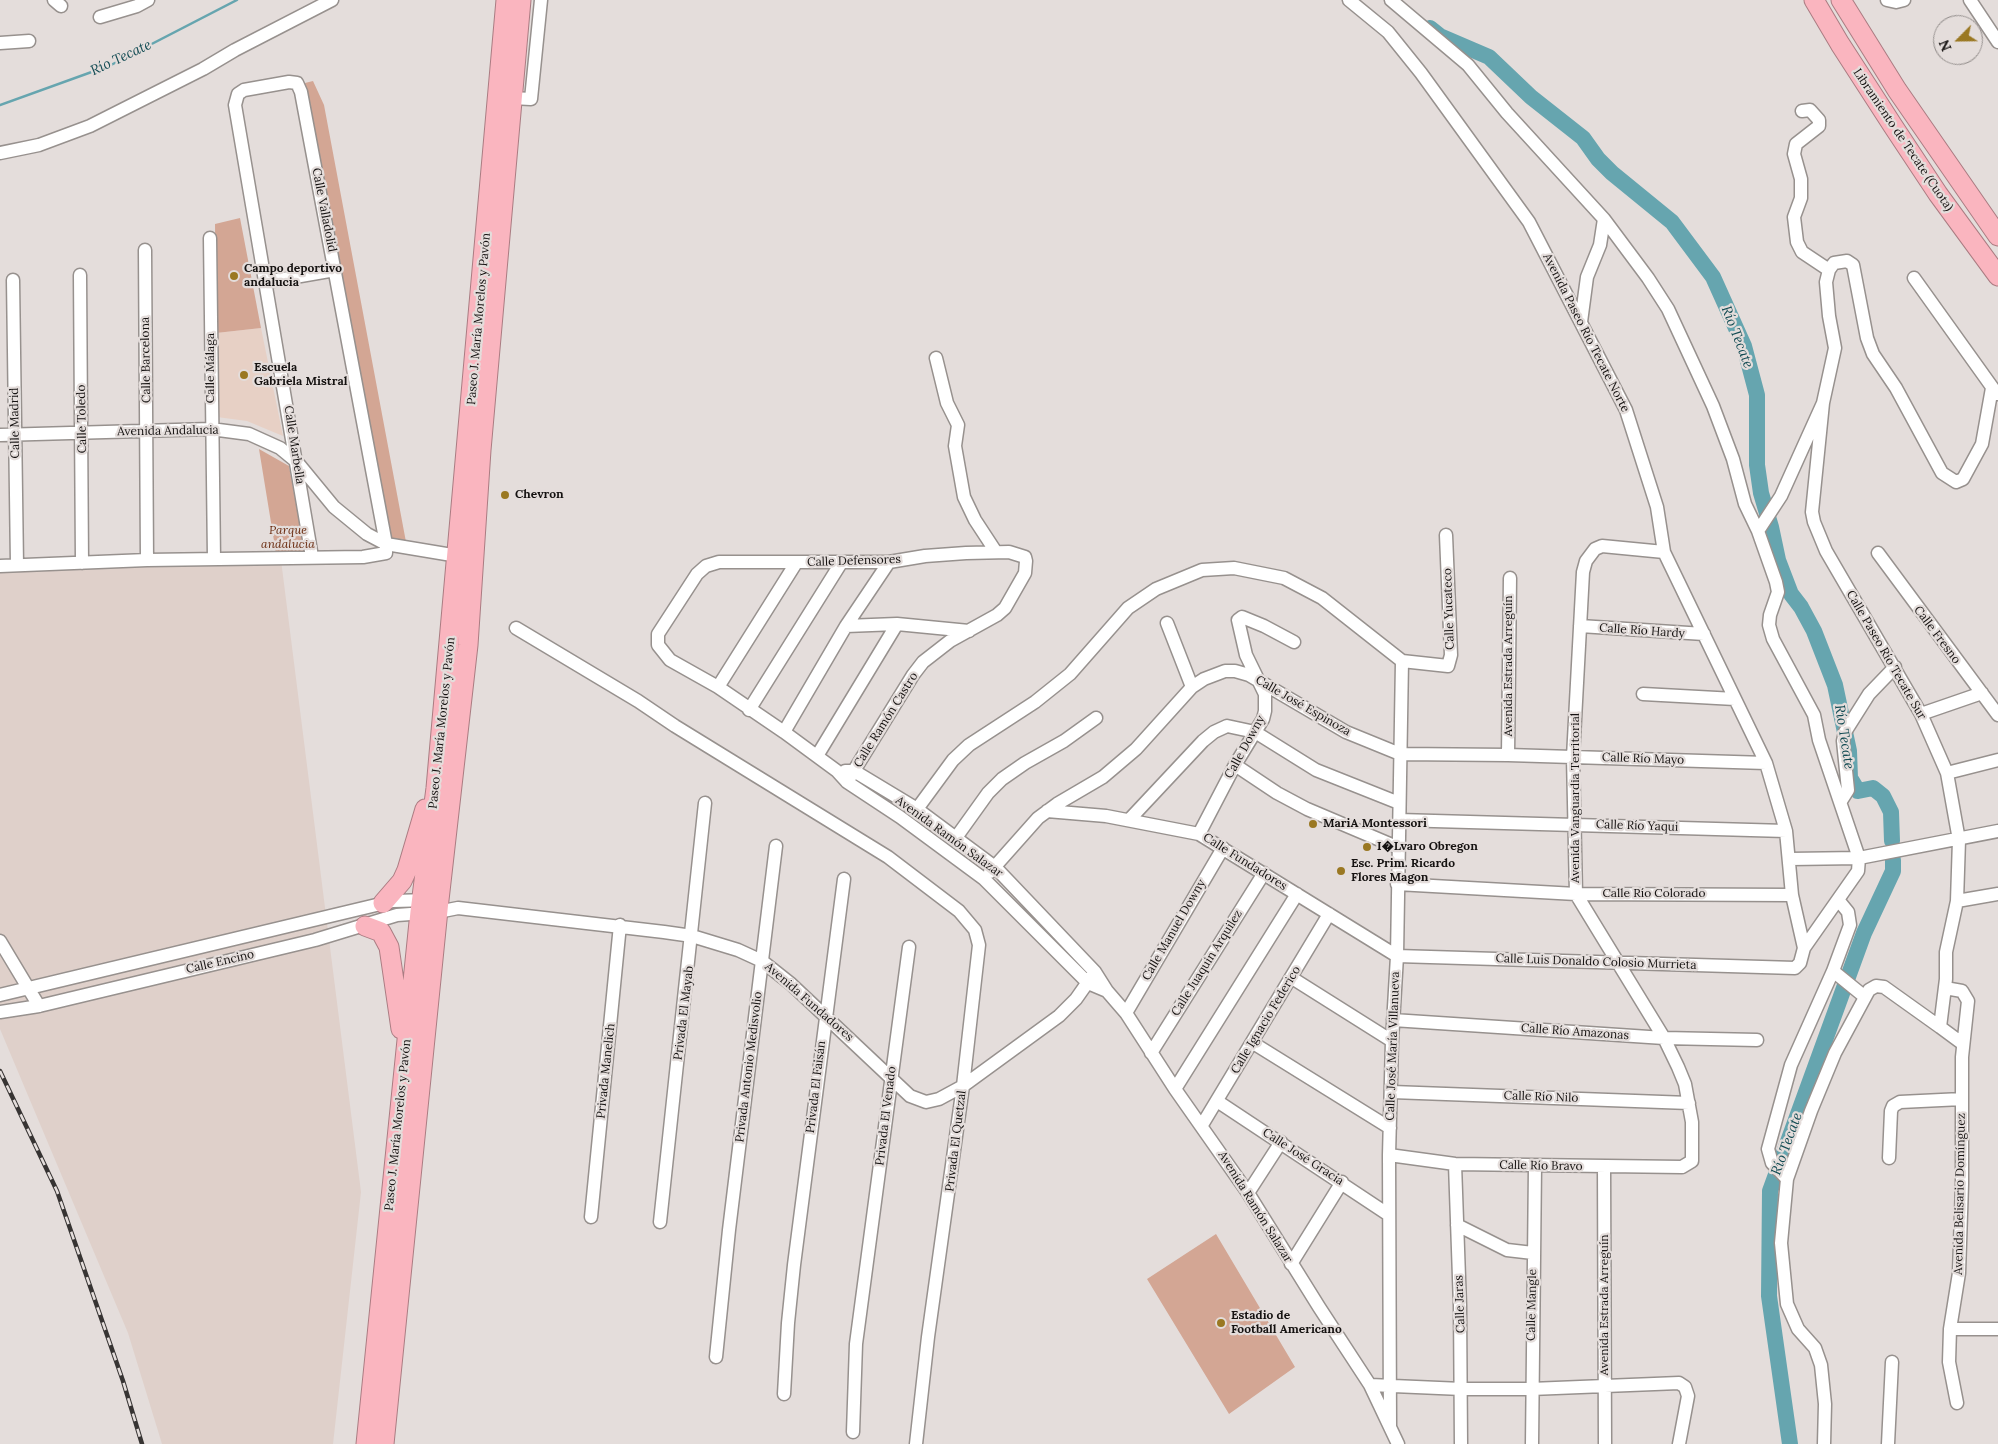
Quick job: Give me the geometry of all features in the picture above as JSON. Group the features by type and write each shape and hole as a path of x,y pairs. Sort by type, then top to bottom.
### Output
{"highway":[{"name":"Paseo J. María Morelos y Pavón","path":"366,1444 405,1057 430,906 468,645 466,557 506,0"},
{"name":"Paseo J. María Morelos y Pavón","path":"384,1444 430,906 436,788 466,557 521,0"},
{"name":"Libramiento de Tecate (Cuota)","path":"1814,0 1892,126 1938,194 1998,276"},
{"name":"Libramiento de Tecate (Cuota)","path":"1841,0 1897,90 1998,236"},
{"path":"383,904 402,881 424,811 436,788"},
{"path":"365,926 381,932 388,947 405,1057"}],"street":[{"path":"100,17 137,6 148,0"},
{"path":"0,153 39,146 90,126 203,69 234,50 332,0"},
{"path":"512,98 531,99 541,0"},
{"name":"Avenida Paseo Río Tecate Norte","path":"1350,0 1388,32 1505,186 1529,222 1626,410 1656,507 1664,552 1766,763 1786,831 1792,895 1804,948"},
{"path":"1391,0 1468,65 1506,113 1604,219 1648,278 1681,336 1713,406 1733,459 1745,504 1758,531 1778,592 1770,615 1769,625 1773,639 1814,715 1820,740 1859,858 1858,871 1839,901 1804,948"},
{"path":"1887,0 1896,2 1904,0"},
{"path":"1970,0 1998,42"},
{"path":"0,43 29,41"},
{"name":"Calle Marbella","path":"297,83 286,82 244,90 237,96 236,111 312,558"},
{"name":"Calle Valladolid","path":"297,83 301,92 386,544"},
{"path":"1802,111 1810,110 1819,120 1819,126 1796,144 1794,154 1800,179 1801,198 1794,217 1797,242 1802,252 1829,270"},
{"path":"1581,322 1587,277 1600,245 1604,219"},
{"name":"Calle Málaga","path":"210,238 214,558"},
{"name":"Calle Barcelona","path":"145,250 148,431 147,560"},
{"path":"1758,531 1781,496 1824,403 1835,348 1829,316 1826,282 1829,270 1834,263 1841,261 1847,261 1853,265 1867,338 1873,354 1896,388 1942,472 1956,482 1963,479 1982,444 1995,392 1914,278"},
{"path":"266,282 335,270"},
{"name":"Calle Toledo","path":"80,275 83,433 82,563"},
{"name":"Calle Madrid","path":"13,280 17,565"},
{"path":"936,358 947,402 958,425 956,455 964,497 974,520 996,552"},
{"name":"Calle Paseo Río Tecate Sur","path":"1824,403 1812,512 1820,538 1922,714 1947,773 1959,840 1957,902 1946,952 1945,988 1940,1027"},
{"name":"Avenida Andalucia","path":"0,435 211,429 249,434 280,448 297,462 334,507 367,534 386,544 466,557"},
{"name":"Calle Yucateco","path":"1402,661 1443,667 1450,662 1446,534"},
{"path":"0,566 214,558 312,558 378,555 386,553 386,544"},
{"name":"Avenida Vanguardia Territorial","path":"1664,552 1602,546 1589,556 1583,572 1573,757 1576,824 1576,894 1664,1038 1685,1084 1692,1122 1692,1161"},
{"name":"Calle Defensores","path":"670,660 658,645 658,634 700,569 712,564 728,561 889,562 944,554 996,552 1014,553 1024,557"},
{"name":"Calle Fresno","path":"1878,553 1998,715"},
{"name":"Calle Ramón Castro","path":"847,782 912,675 923,662 950,641 997,615 1005,608 1025,573 1026,561 1024,557"},
{"path":"718,687 796,562"},
{"path":"784,732 846,626 889,562"},
{"path":"749,710 841,563"},
{"path":"917,809 953,760 969,745 1035,702 1070,674 1128,608 1156,590 1202,570 1249,569 1290,580 1322,598 1402,661"},
{"name":"Avenida Estrada Arreguín","path":"1508,755 1510,578"},
{"name":"Calle Downy","path":"1199,834 1235,765 1263,719 1266,703 1264,694 1246,655 1237,622 1242,617 1294,642"},
{"path":"1167,623 1192,687"},
{"path":"846,626 897,624 969,630"},
{"path":"818,756 897,624"},
{"name":"Calle Río Hardy","path":"1580,626 1704,634"},
{"name":"Privada El Quetzal","path":"516,628 638,701 675,726 888,857 967,918 975,930 979,945 963,1086 935,1298 928,1336 916,1444"},
{"name":"Avenida Ramón Salazar","path":"670,660 718,687 749,710 784,732 838,771 847,782 900,817 984,879 1088,983 1107,991"},
{"name":"Calle José María Villanueva","path":"1390,1438 1389,1155 1392,1041 1397,956 1402,661"},
{"path":"1841,801 1848,790 1843,741 1845,732 1869,694 1895,667"},
{"name":"Calle José Espinoza","path":"984,879 1022,835 1047,811 1102,777 1136,750 1192,687 1204,679 1225,671 1242,672 1257,679 1346,732 1400,754"},
{"path":"1922,714 1982,693"},
{"path":"1643,694 1736,699"},
{"path":"955,839 988,793 1002,779 1096,718"},
{"path":"1129,820 1214,732 1222,728 1235,726 1255,732 1316,770 1399,803"},
{"name":"Calle Río Mayo","path":"1400,754 1508,755 1766,763"},
{"path":"1947,773 1998,760"},
{"path":"1235,765 1277,794 1307,810 1398,848"},
{"path":"838,771 854,771"},
{"name":"Avenida Ramón Salazar","path":"854,771 917,809 995,867 1095,972 1107,991 1126,1013 1175,1089 1248,1193 1291,1264 1370,1385 1390,1438 1398,1444"},
{"name":"Privada El Mayab","path":"660,1222 705,803"},
{"name":"Calle Fundadores","path":"1047,811 1129,820 1199,834 1397,956"},
{"name":"Calle Río Yaqui","path":"1399,820 1786,831"},
{"path":"1790,859 1859,858 1959,840 1998,830"},
{"name":"Privada Antonio Medisvolio","path":"716,1357 729,1230 776,846"},
{"name":"Calle Manuel Downy","path":"1126,1013 1223,848"},
{"name":"Calle Juaquin Arquilez","path":"1151,1053 1264,873"},
{"name":"Privada El Faisán","path":"784,1394 794,1265 844,879"},
{"name":"Calle Río Colorado","path":"1397,884 1576,894 1792,895"},
{"path":"1175,1089 1297,894"},
{"path":"1957,902 1998,894"},
{"name":"Calle Encino","path":"0,995 383,904 408,899 430,906"},
{"path":"1787,1179 1772,1163 1768,1149 1791,1064 1833,971 1850,924 1848,912 1839,901"},
{"name":"Calle Encino","path":"0,1012 38,1006 315,940 430,906"},
{"name":"Avenida Fundadores","path":"430,906 620,925 692,936 738,950 762,961 825,1016 910,1096 921,1102 939,1099 963,1086 1059,1016 1076,999 1095,972"},
{"name":"Calle Ignacio Federico","path":"1202,1125 1329,914"},
{"name":"Privada Manelich","path":"591,1217 620,925"},
{"path":"0,940 38,1006"},
{"name":"Privada El Venado","path":"853,1432 856,1344 865,1286 890,1077 909,947"},
{"name":"Calle Luis Donaldo Colosio Murrieta","path":"1397,956 1794,968 1800,963 1804,948"},
{"path":"1833,971 1865,997"},
{"path":"1292,978 1392,1041"},
{"path":"1824,1444 1825,1404 1821,1364 1815,1348 1798,1329 1787,1304 1781,1242 1787,1179 1811,1111 1835,1053 1869,990 1876,986 1884,987 1963,1044"},
{"name":"Avenida Belisario Domínguez","path":"1945,988 1962,991 1968,1001 1963,1044 1959,1273 1950,1329 1949,1362 1957,1403"},
{"name":"Calle Río Amazonas","path":"1394,1020 1664,1038 1756,1040"},
{"path":"1253,1043 1390,1128"},
{"name":"Calle Río Nilo","path":"1392,1092 1689,1103"},
{"path":"1889,1158 1890,1111 1893,1106 1900,1102 1962,1099"},
{"name":"Calle José Gracia","path":"1217,1100 1389,1215"},
{"path":"1248,1193 1281,1142"},
{"name":"Calle Río Bravo","path":"1389,1155 1455,1164 1535,1166 1682,1167 1692,1161"},
{"name":"Calle Jaras","path":"1455,1164 1462,1389 1461,1444"},
{"name":"Calle Mangle","path":"1532,1444 1531,1389 1535,1166"},
{"name":"Avenida Estrada Arreguín","path":"1604,1166 1605,1444"},
{"path":"1291,1264 1342,1182"},
{"path":"1457,1225 1507,1250 1533,1253"},
{"path":"1950,1329 1998,1329"},
{"path":"1888,1444 1892,1362"},
{"path":"1370,1385 1462,1389 1531,1389 1678,1383 1685,1387 1688,1396 1679,1444"}],"shaded area":[{"name":"Escuela Gabriela Mistral","path":"261,328 283,436 247,421 217,417 216,333"},
{"path":"281,560 361,1192 333,1444 162,1444 128,1333 0,1029 0,571"}],"green space":[{"path":"313,81 324,105 406,542 387,537 305,83"},
{"name":"Campo deportivo andalucia","path":"240,218 261,328 216,333 215,224"},
{"name":"Parque andalucia","path":"259,449 289,466 305,553 276,553"},
{"name":"Estadio de Football Americano","path":"1216,1234 1295,1367 1229,1414 1147,1279"}],"waterway":[{"name":"Río Tecate","path":"0,105 111,65 237,0"},
{"name":"Río Tecate","path":"1430,28 1440,36 1489,57 1531,97 1583,138 1598,159 1612,173 1672,222 1713,277 1744,346 1757,395 1757,465 1761,493 1778,560 1791,594 1801,607 1814,631 1835,685 1849,751 1850,778 1858,791 1873,788 1883,796 1891,812 1892,841"},
{"name":"Río Tecate","path":"1790,1444 1769,1296 1770,1191 1864,933 1893,871 1893,860"}],"railway":[{"path":"0,1071 57,1191 123,1381 142,1444"}],"place":[{"name":"Campo deportivo andalucia","path":"234,276"},
{"name":"Escuela Gabriela Mistral","path":"244,375"},
{"name":"Chevron","path":"505,495"},
{"name":"MariA Montessori","path":"1313,824"},
{"name":"I�Lvaro Obregon","path":"1367,847"},
{"name":"Esc. Prim. Ricardo Flores Magon","path":"1341,871"},
{"name":"Estadio de Football Americano","path":"1221,1323"}]}
